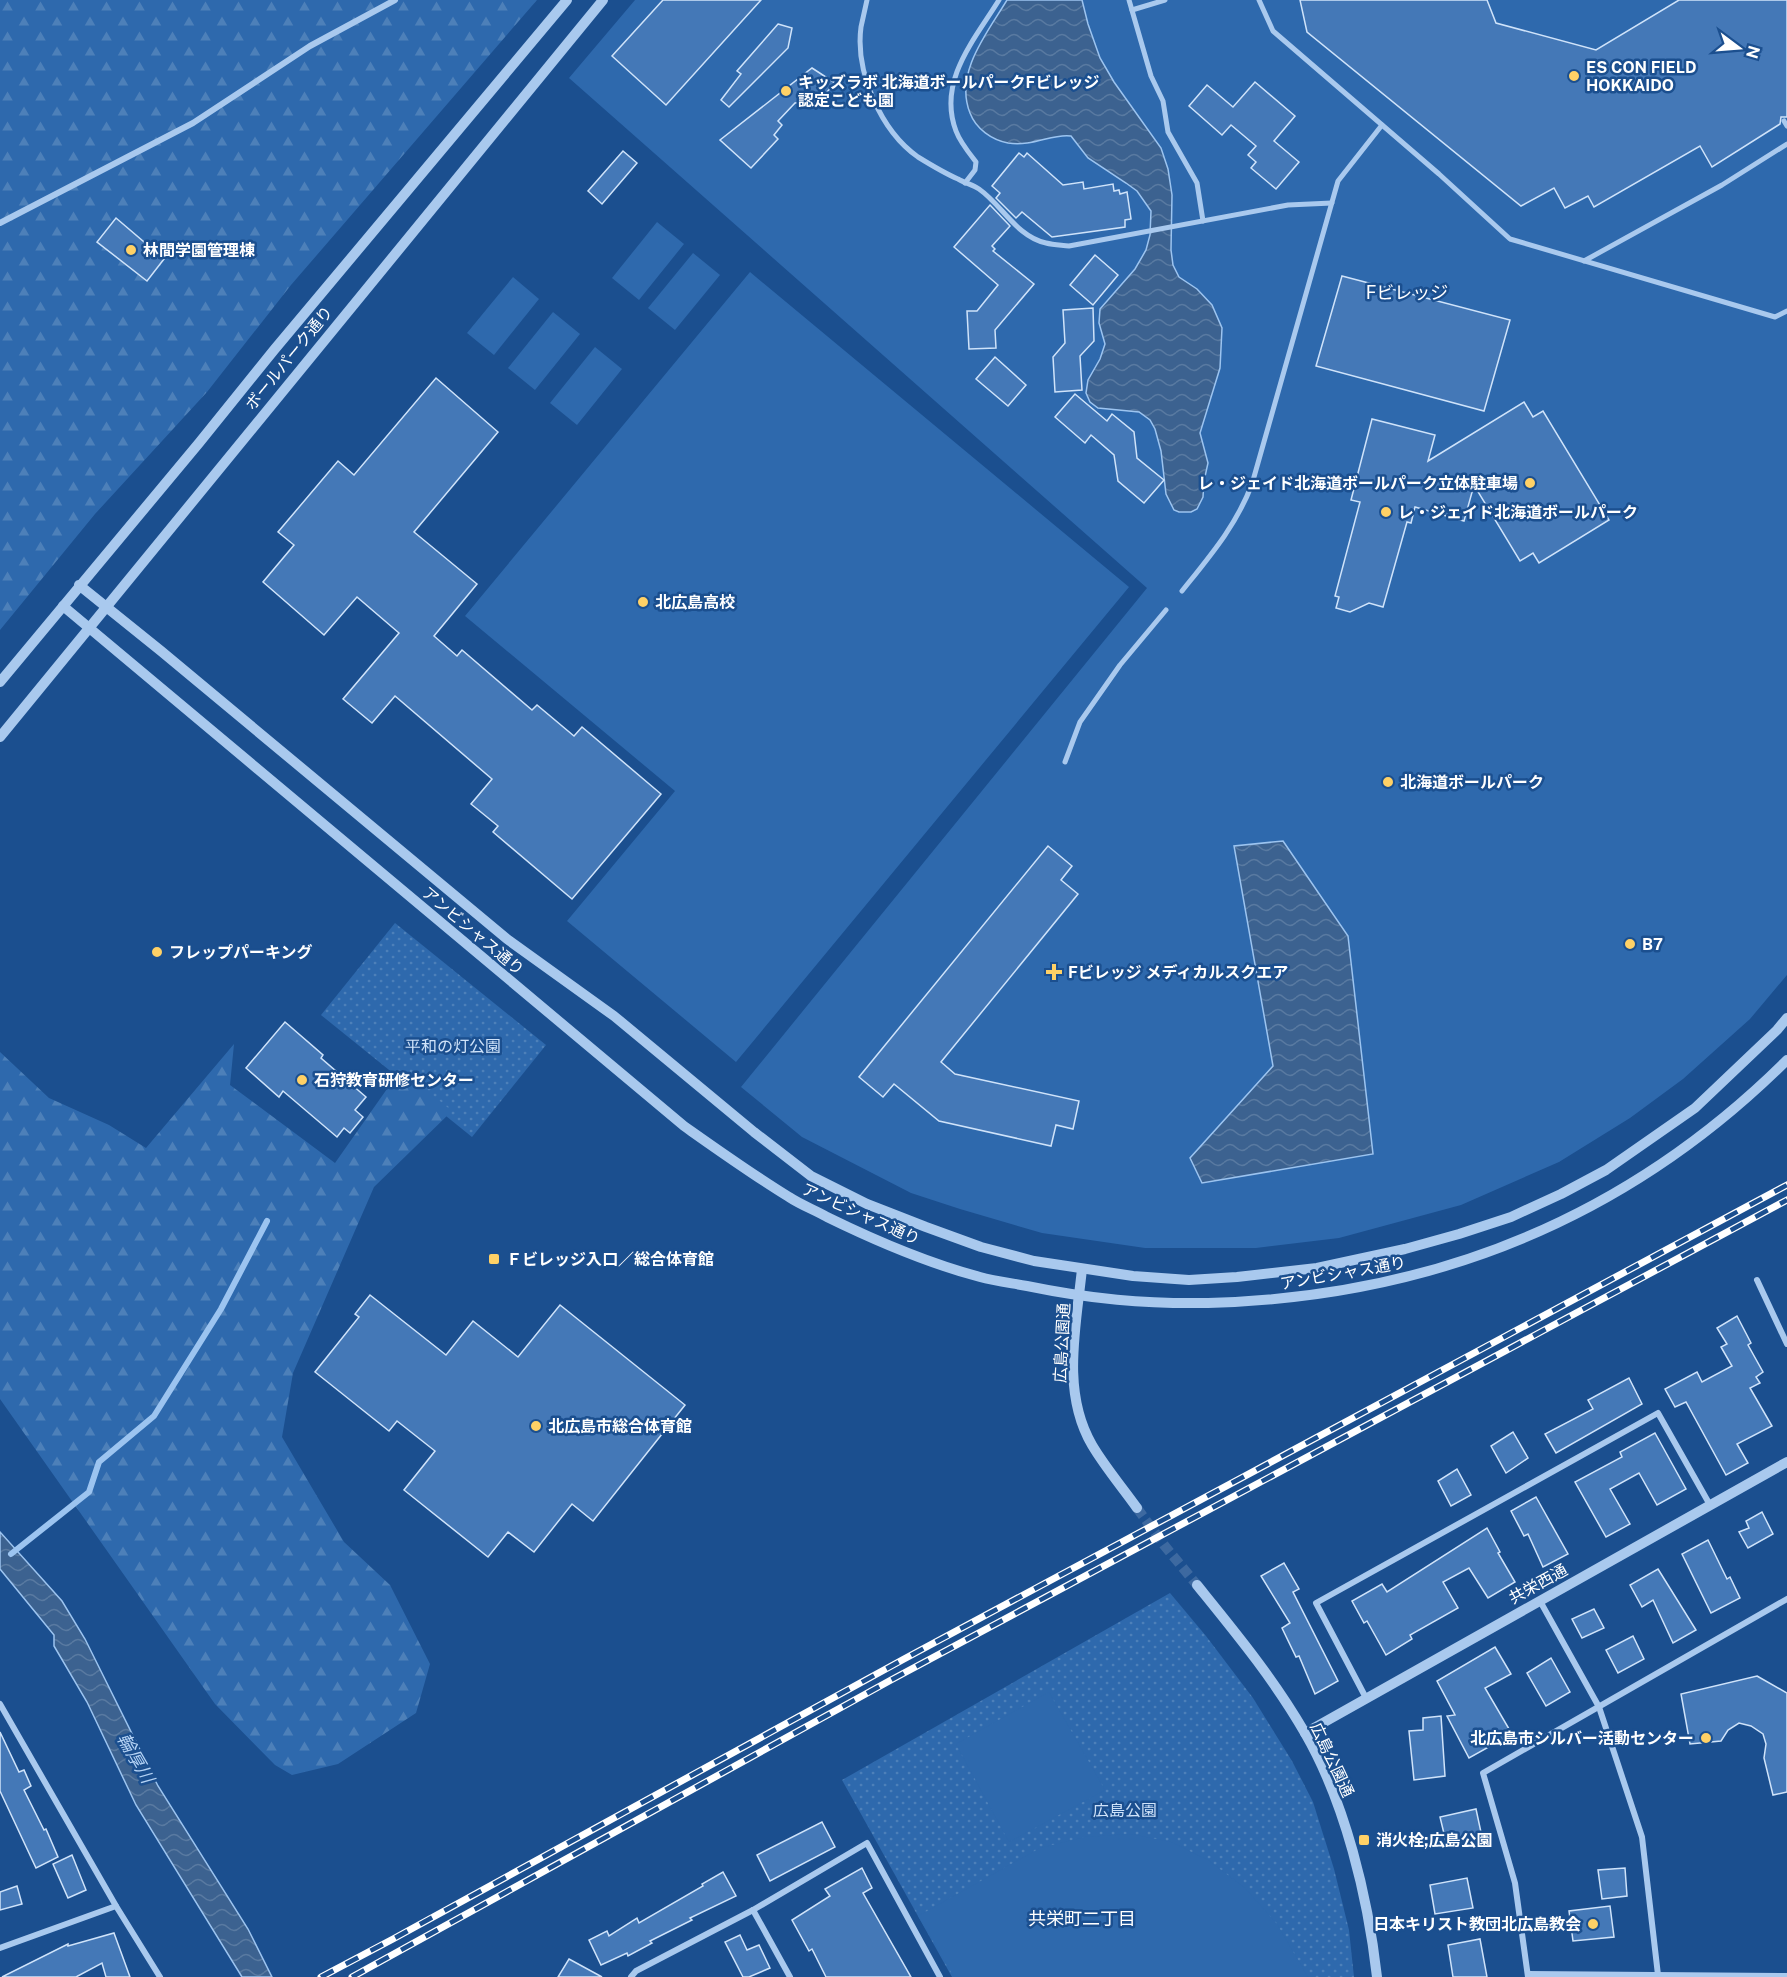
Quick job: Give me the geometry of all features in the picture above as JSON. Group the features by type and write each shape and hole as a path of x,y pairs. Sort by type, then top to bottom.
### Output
{"street":[{"path":"0,224 194,123 310,46 395,0"},
{"name":"ボールパーク通り","path":"0,682 199,443 280,341 567,0"},
{"name":"ボールパーク通り","path":"0,737 603,0"},
{"path":"867,0 861,28 862,61 884,117 902,143 934,167 979,189 1024,232 1044,243 1069,246 1288,205 1332,203"},
{"path":"965,183 975,170 976,162 956,132 951,109 953,87 959,63 999,0"},
{"path":"1129,0 1151,76 1163,101 1168,132 1197,183 1203,221"},
{"path":"1132,10 1166,0"},
{"path":"1259,0 1273,31 1510,239 1775,317 1787,311"},
{"path":"1182,591 1234,524 1244,506 1338,181 1382,125"},
{"path":"1584,261 1722,185 1787,144"},
{"name":"アンビシャス通り","path":"79,585 507,939 614,1016 811,1176 867,1204 981,1247 1034,1261 1082,1269 1189,1280 1238,1277 1317,1268 1405,1249 1459,1234 1511,1216 1561,1194 1606,1170 1695,1108 1787,1018"},
{"name":"アンビシャス通り","path":"63,606 684,1126 731,1160 792,1199 854,1230 911,1254 980,1277 1079,1297 1162,1304 1281,1300 1373,1285 1423,1273 1486,1254 1575,1216 1658,1168 1720,1120 1787,1060"},
{"path":"1065,762 1080,722 1120,665 1166,610"},
{"name":"広島公園通","path":"1082,1269 1073,1359 1074,1389 1078,1410 1092,1445 1137,1508"},
{"path":"1757,1280 1787,1344"},
{"path":"1366,1698 1316,1603 1658,1413 1710,1505"},
{"name":"共栄西通","path":"1305,1732 1787,1462"},
{"name":"広島公園通","path":"1197,1585 1256,1659 1305,1732 1322,1767 1348,1836 1371,1931 1377,1977"},
{"path":"1787,1599 1483,1773 1515,1883 1528,1976 1787,1976"},
{"path":"1540,1600 1599,1707 1642,1837 1658,1975"},
{"path":"0,1704 116,1906 160,1977"},
{"path":"631,1977 753,1910 867,1843 940,1977"},
{"path":"0,1948 116,1906"},
{"path":"753,1910 790,1977"}],"green space":[{"path":"0,0 537,0 291,285 207,392 95,514 0,630"},
{"name":"北海道ボールパーク","path":"635,0 1787,0 1787,975 1750,1019 1683,1079 1630,1118 1559,1162 1461,1205 1339,1238 1256,1248 1145,1248 1042,1233 960,1209 911,1193 802,1137 741,1087 1147,588 569,78"},
{"path":"657,222 684,244 639,300 612,278"},
{"path":"693,253 720,275 675,330 648,308"},
{"path":"750,272 1129,587 736,1062 567,921 675,791 465,616"},
{"path":"513,277 539,299 494,355 467,333"},
{"path":"553,312 580,334 535,390 508,368"},
{"path":"595,347 622,369 577,425 550,403"},
{"name":"平和の灯公園","path":"395,923 546,1045 472,1137 321,1015"},
{"path":"234,1044 230,1085 335,1163 401,1069 452,1111 374,1187 293,1373 282,1437 344,1542 390,1585 430,1664 416,1713 338,1764 292,1775 275,1765 215,1704 0,1399 0,1052 49,1098 109,1125 146,1148"},
{"name":"広島公園","path":"1170,1593 1253,1698 1292,1761 1313,1802 1334,1869 1349,1930 1354,1977 952,1977 842,1780"},
{"path":"1049,1692 1105,1790 1009,1842 956,1744"},
{"path":"1131,1834 1171,1842 1208,1860 1245,1888 1277,1924 1308,1977 954,1977 918,1916 1040,1848 1085,1837"}],"water":[{"path":"1007,0 1082,0 1100,58 1114,82 1161,148 1168,169 1172,195 1173,265 1179,277 1197,289 1212,305 1222,328 1220,368 1200,433 1208,463 1203,497 1197,509 1191,512 1174,510 1166,494 1161,451 1150,420 1139,412 1098,408 1090,402 1086,393 1088,380 1100,359 1105,344 1099,323 1100,309 1135,269 1146,250 1150,235 1151,211 1137,191 1088,158 1071,136 1057,136 1017,144 1008,143 985,133 970,113 966,98 969,68 982,40"},
{"path":"1283,841 1348,936 1373,1154 1202,1183 1190,1158 1273,1066 1234,846"},
{"name":"輪厚川","path":"0,1532 62,1601 85,1639 158,1786 248,1929 272,1977 242,1977 136,1805 87,1702 54,1646 54,1635 0,1569"}],"building":[{"path":"663,0 761,0 666,105 612,56"},
{"name":"ES CON FIELD HOKKAIDO","path":"1300,0 1487,0 1496,23 1596,50 1679,0 1787,0 1787,117 1781,117 1780,124 1712,167 1700,146 1594,207 1588,196 1565,208 1554,188 1521,206 1307,32"},
{"path":"778,24 792,28 788,48 729,107 721,100 741,74 737,71"},
{"path":"812,68 835,83 819,101 795,103 778,121 782,125 774,135 778,139 751,168 720,140"},
{"path":"1255,82 1295,116 1274,141 1299,162 1276,189 1251,168 1256,162 1248,155 1256,146 1231,125 1222,135 1189,106 1207,85 1233,107"},
{"path":"623,151 637,163 602,204 588,191"},
{"path":"1019,153 1024,157 1027,153 1063,185 1083,182 1084,189 1113,184 1114,191 1119,190 1120,194 1127,192 1131,219 1125,220 1125,227 1052,237 1022,212 1016,218 996,198 1000,193 992,186"},
{"path":"990,205 1010,226 992,246 995,249 993,251 1034,284 995,330 996,348 969,349 967,311 977,311 998,285 954,247"},
{"name":"林間学園管理棟","path":"116,218 164,259 147,281 97,242"},
{"path":"1095,255 1118,275 1093,305 1070,285"},
{"path":"1342,276 1510,320 1484,411 1316,366"},
{"path":"1093,308 1094,341 1080,356 1082,390 1055,392 1053,357 1065,343 1063,310"},
{"path":"995,357 1026,385 1008,406 976,379"},
{"path":"436,378 498,432 414,532 477,584 434,636 457,656 462,650 532,710 537,705 574,736 582,727 661,794 572,899 493,832 498,826 471,804 492,779 395,696 372,723 343,699 399,633 357,597 324,635 263,582 294,545 278,532 338,461 354,475"},
{"path":"1075,394 1107,421 1112,414 1134,432 1137,458 1164,480 1144,503 1118,481 1114,455 1091,435 1085,443 1055,417"},
{"path":"1524,402 1533,417 1543,411 1609,520 1539,563 1533,553 1520,561 1474,485 1464,521 1415,507 1411,523 1407,522 1383,607 1369,603 1350,612 1336,608 1339,597 1335,596 1360,502 1351,500 1372,419 1435,435 1428,461"},
{"name":"Fビレッジ メディカルスクエア","path":"1048,846 1072,866 1061,880 1078,894 941,1062 955,1074 1079,1101 1073,1129 1056,1125 1051,1146 939,1121 894,1084 883,1097 859,1077"},
{"name":"石狩教育研修センター","path":"285,1022 323,1055 321,1058 366,1097 355,1110 363,1117 350,1133 344,1128 337,1137 283,1091 279,1097 246,1068"},
{"name":"北広島市総合体育館","path":"370,1295 446,1355 473,1321 518,1357 560,1305 685,1405 593,1521 572,1504 534,1552 508,1532 488,1557 404,1490 435,1451 397,1421 389,1431 315,1372 359,1317 355,1314"},
{"path":"1737,1316 1751,1343 1748,1345 1763,1372 1756,1377 1760,1383 1750,1388 1772,1426 1737,1444 1748,1463 1726,1475 1686,1402 1675,1407 1665,1389 1697,1372 1702,1382 1732,1366 1721,1347 1727,1344 1717,1328"},
{"path":"1629,1378 1642,1404 1556,1453 1545,1434 1593,1409 1588,1400"},
{"path":"1513,1432 1528,1458 1506,1473 1491,1446"},
{"path":"1655,1433 1686,1489 1657,1505 1639,1473 1610,1489 1630,1524 1606,1537 1575,1482 1622,1457 1620,1452"},
{"path":"1457,1469 1471,1495 1451,1506 1438,1481"},
{"path":"1536,1497 1568,1554 1543,1567 1528,1534 1524,1536 1511,1511"},
{"path":"1762,1512 1773,1534 1748,1548 1739,1532 1749,1528 1746,1521"},
{"path":"1487,1528 1515,1582 1488,1598 1469,1568 1443,1582 1458,1608 1410,1635 1412,1639 1386,1655 1367,1621 1364,1623 1352,1601 1382,1584 1387,1592"},
{"path":"1708,1540 1727,1579 1730,1577 1740,1598 1711,1613 1682,1554"},
{"path":"1284,1563 1299,1589 1293,1592 1338,1681 1315,1694 1299,1656 1296,1657 1282,1628 1290,1623 1261,1576"},
{"path":"1658,1569 1696,1630 1673,1643 1653,1600 1642,1607 1630,1585"},
{"path":"1594,1609 1604,1628 1582,1638 1572,1619"},
{"path":"1633,1636 1644,1659 1618,1673 1606,1650"},
{"path":"1495,1647 1511,1674 1485,1688 1512,1734 1469,1758 1447,1716 1455,1715 1437,1681"},
{"path":"1551,1658 1570,1692 1546,1706 1527,1673"},
{"name":"北広島市シルバー活動センター","path":"1757,1676 1787,1693 1787,1792 1773,1795 1764,1758 1766,1744 1763,1734 1751,1726 1739,1723 1728,1730 1721,1741 1690,1744 1681,1694"},
{"path":"1441,1716 1445,1776 1414,1780 1409,1731 1423,1730 1423,1718"},
{"path":"0,1732 19,1772 24,1770 31,1786 24,1790 44,1830 46,1829 58,1857 36,1868 0,1791"},
{"path":"1476,1809 1482,1837 1447,1846 1440,1817"},
{"path":"822,1822 835,1847 770,1881 757,1855"},
{"path":"72,1855 86,1890 68,1898 53,1864"},
{"path":"862,1868 872,1888 863,1893 911,1977 826,1977 812,1949 809,1951 792,1920 830,1896 825,1889"},
{"path":"1625,1868 1627,1896 1602,1899 1598,1870"},
{"path":"723,1872 736,1896 690,1918 692,1920 650,1941 652,1943 628,1956 627,1953 601,1965 589,1940 607,1931 609,1936 637,1918 639,1923"},
{"path":"1467,1878 1473,1908 1435,1914 1430,1885"},
{"path":"17,1886 22,1904 0,1910 0,1892"},
{"path":"1610,1906 1614,1937 1573,1941 1569,1911"},
{"path":"114,1933 130,1977 106,1977 102,1963 76,1977 2,1977 68,1944 68,1946"},
{"path":"740,1935 747,1950 759,1945 770,1968 749,1977 743,1977 725,1942"},
{"path":"1480,1939 1487,1977 1453,1977 1448,1945"},
{"path":"569,1959 602,1977 558,1977"}],"waterway":[{"path":"11,1554 89,1492 99,1462 154,1416 221,1309 267,1221"}],"tunnel":[{"path":"1137,1508 1197,1585"}],"railway":[{"path":"321,1977 904,1659 1787,1185"},
{"path":"352,1977 891,1680 1787,1200"}],"place":[{"name":"ES CON FIELD HOKKAIDO","path":"1574,76"},
{"name":"キッズラボ 北海道ボールパークFビレッジ 認定こども園","path":"786,91"},
{"name":"林間学園管理棟","path":"131,250"},
{"name":"レ・ジェイド北海道ボールパーク立体駐車場","path":"1530,483"},
{"name":"レ・ジェイド北海道ボールパーク","path":"1386,512"},
{"name":"北広島高校","path":"643,602"},
{"name":"北海道ボールパーク","path":"1388,782"},
{"name":"B7","path":"1630,944"},
{"name":"フレップパーキング","path":"157,952"},
{"name":"Fビレッジ メディカルスクエア","path":"1054,972"},
{"name":"石狩教育研修センター","path":"302,1080"},
{"name":"Ｆビレッジ入口／総合体育館","path":"494,1259"},
{"name":"北広島市総合体育館","path":"536,1426"},
{"name":"北広島市シルバー活動センター","path":"1706,1738"},
{"name":"消火栓;広島公園","path":"1364,1840"},
{"name":"日本キリスト教団北広島教会","path":"1593,1924"}],"district":[{"name":"Fビレッジ","path":"1407,292"},
{"name":"共栄町二丁目","path":"1082,1918"}]}
